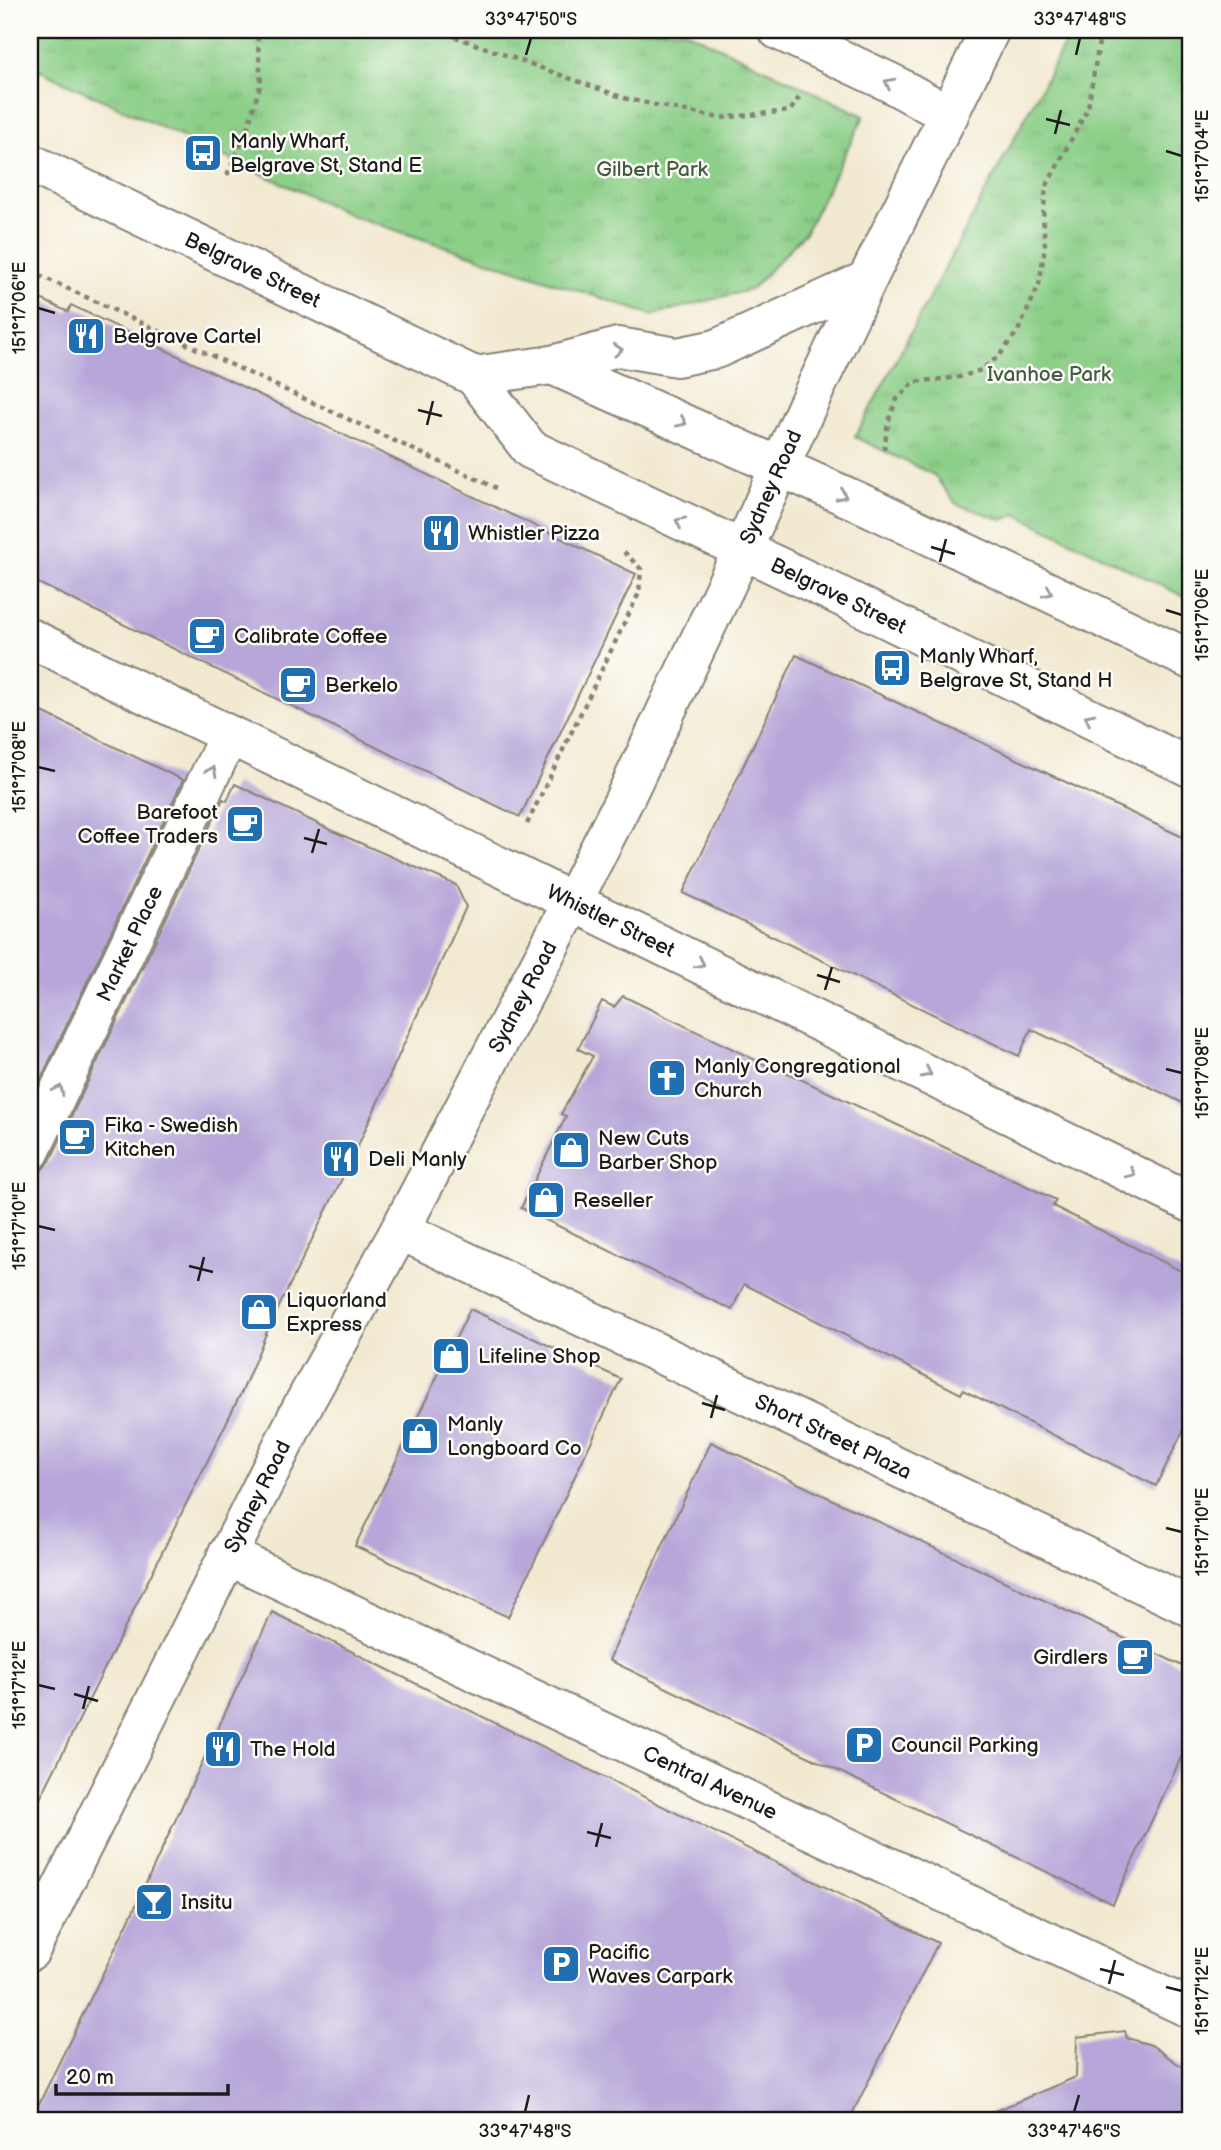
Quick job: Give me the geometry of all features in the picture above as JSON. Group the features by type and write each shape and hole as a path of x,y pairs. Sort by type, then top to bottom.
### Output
{"street":[{"path":"778,30 889,82 949,115"},
{"name":"Sydney Road","path":"30,1951 301,1409 400,1230 573,901 700,643 867,280 990,30"},
{"name":"Belgrave Street","path":"30,163 474,376 530,450 1191,768"},
{"path":"474,376 552,365 618,347 677,357 716,349 867,280"},
{"path":"552,365 780,466 1191,660"},
{"name":"Whistler Street","path":"30,638 1191,1203"},
{"name":"Market Place","path":"30,1152 229,735"},
{"name":"Short Street Plaza","path":"400,1230 1191,1607"},
{"name":"Central Avenue","path":"227,1555 1191,2009"}],"path":[{"path":"227,175 246,136 261,83 257,30"},
{"path":"436,30 627,99 720,118 790,111 826,53"},
{"path":"884,450 888,422 897,398 914,382 960,377 981,370 999,356 1018,331 1039,285 1045,246 1043,217 1046,187 1088,108 1101,30"},
{"path":"30,271 502,491"},
{"path":"514,821 527,825 639,593 641,569 614,543"}],"green space":[{"name":"Gilbert Park","path":"30,30 684,30 864,116 805,233 752,289 652,315 350,215 30,66"},
{"name":"Ivanhoe Park","path":"1072,30 1191,30 1191,600 1016,514 1003,520 956,504 934,475 855,437"}],"building":[{"path":"30,294 68,312 71,305 636,574 520,817 30,579"},
{"path":"796,655 1191,841 1191,1107 1031,1029 1019,1056 683,893"},
{"path":"30,706 183,780 30,1102"},
{"path":"235,784 456,885 466,907 356,1150 268,1329 243,1389 30,1819 30,1174 42,1170 50,1161 223,799 227,801"},
{"path":"623,996 1056,1200 1053,1206 1191,1276 1191,1415 1156,1486 963,1390 961,1394 744,1284 732,1310 521,1208 566,1116 561,1114 593,1056 578,1049 602,1001 614,1007"},
{"path":"470,1309 621,1379 508,1617 355,1546"},
{"path":"711,1442 1191,1670 1191,1736 1113,1904 609,1660"},
{"path":"272,1612 938,1943 849,2120 31,2120 129,1920"},
{"path":"1125,2031 1127,2038 1151,2045 1191,2073 1191,2120 974,2120 1076,2077 1077,2037"}],"place":[{"name":"Manly Wharf, Belgrave St, Stand E","path":"203,153"},
{"name":"Belgrave Cartel","path":"86,336"},
{"name":"Whistler Pizza","path":"441,533"},
{"name":"Calibrate Coffee","path":"207,636"},
{"name":"Manly Wharf, Belgrave St, Stand H","path":"892,668"},
{"name":"Berkelo","path":"298,685"},
{"name":"Barefoot Coffee Traders","path":"245,824"},
{"name":"Manly Congregational Church","path":"667,1078"},
{"name":"Fika - Swedish Kitchen","path":"77,1137"},
{"name":"New Cuts Barber Shop","path":"571,1150"},
{"name":"Deli Manly","path":"341,1159"},
{"name":"Reseller","path":"546,1200"},
{"name":"Liquorland Express","path":"259,1312"},
{"name":"Lifeline Shop","path":"451,1356"},
{"name":"Manly Longboard Co","path":"420,1436"},
{"name":"Girdlers","path":"1135,1657"},
{"name":"Council Parking","path":"864,1745"},
{"name":"The Hold","path":"223,1749"},
{"name":"Insitu","path":"154,1902"},
{"name":"Pacific Waves Carpark","path":"561,1964"}]}
